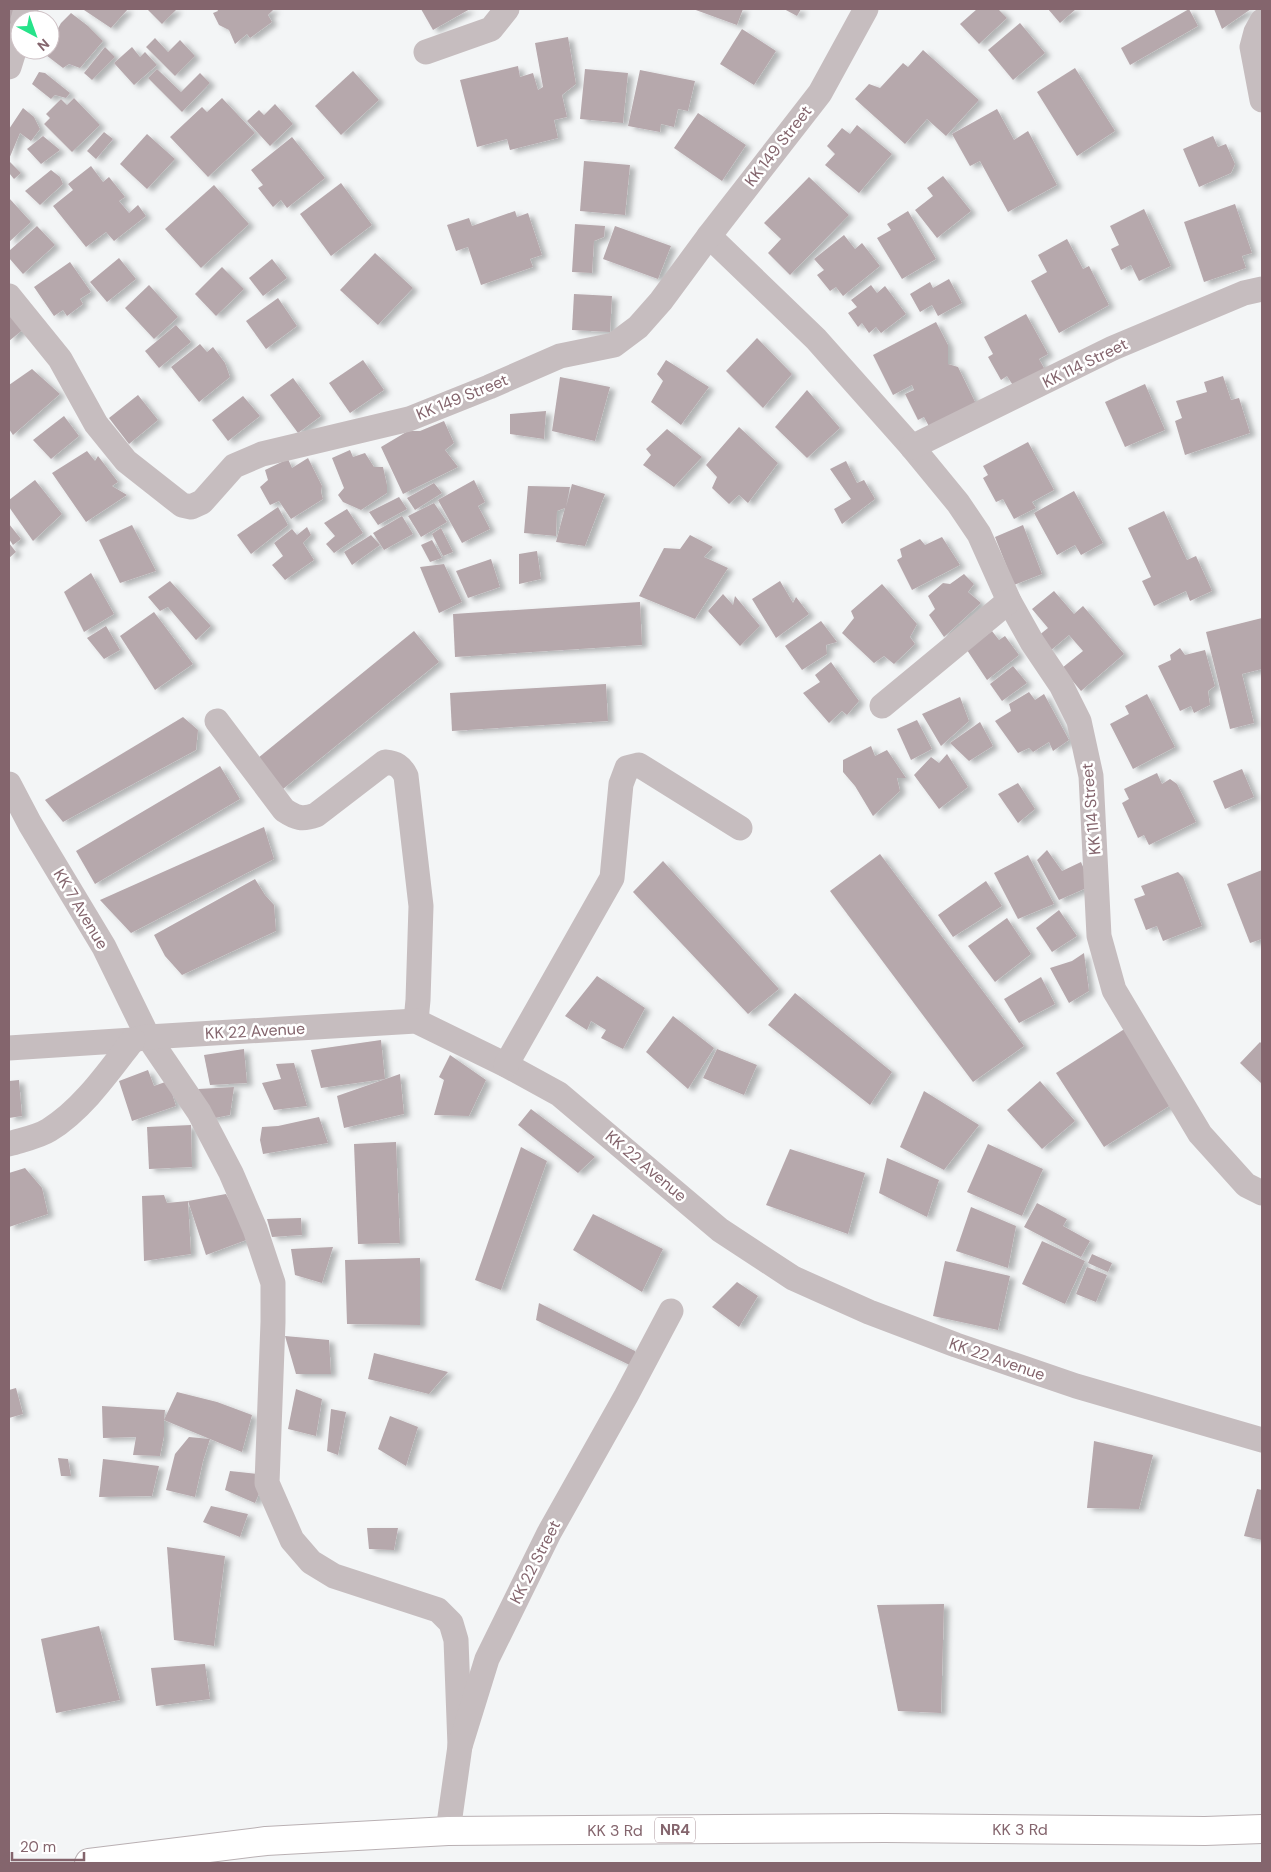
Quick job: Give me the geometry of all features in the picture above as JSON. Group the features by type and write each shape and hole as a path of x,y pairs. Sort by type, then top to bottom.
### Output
{"highway":[{"name":"KK 3 Rd","path":"89,1863 266,1841 448,1831 875,1828 1205,1831 1262,1829"}],"street":[{"path":"426,52 491,29 507,9"},
{"name":"KK 149 Street","path":"9,296 60,359 96,424 126,462 182,505 191,507 202,502 234,466 262,454 409,418 489,387 560,356 614,345 638,326 661,300 820,93 866,9"},
{"path":"1262,21 1252,46 1262,100"},
{"name":"KK 114 Street","path":"709,236 816,339 912,447 958,503 978,534 1009,601 1032,642 1061,685 1079,721 1091,776 1098,936 1114,990 1200,1134 1246,1185 1262,1193"},
{"name":"KK 114 Street","path":"912,447 1113,348 1244,293 1262,289"},
{"path":"882,706 1009,601"},
{"path":"217,721 284,810 296,818 305,819 316,815 385,762 394,763 402,767 406,776 421,906 416,1021"},
{"path":"506,1065 612,878 621,784 627,768 638,765 740,828"},
{"name":"KK 7 Avenue","path":"9,784 30,824 104,946 140,1038 199,1112 255,1229 273,1283 266,1483 292,1540 311,1562 334,1576 438,1610 452,1623 456,1640 460,1746"},
{"name":"KK 22 Avenue","path":"9,1048 416,1021 506,1065 559,1094 720,1230 793,1278 869,1312 1076,1386 1262,1440"},
{"path":"9,1144 48,1130 81,1103 140,1038"},
{"name":"KK 22 Street","path":"448,1831 460,1746 491,1650 549,1533 626,1396 671,1311"}],"building":[{"path":"9,9 15,9 10,10 10,23"},
{"path":"85,9 128,9 111,28"},
{"path":"147,9 177,9 162,24"},
{"path":"217,9 274,9 268,15 272,22 250,38 247,34 235,44 229,30 219,25 213,13 218,11"},
{"path":"421,9 470,9 433,30"},
{"path":"693,9 743,9 737,25"},
{"path":"784,9 801,9 797,16"},
{"path":"977,9 998,9 1007,18 979,44 960,24"},
{"path":"1048,9 1076,9 1060,23"},
{"path":"1189,9 1198,26 1130,65 1121,48"},
{"path":"1214,9 1251,9 1222,29"},
{"path":"71,13 103,41 80,68 69,64 63,68 52,60 60,60 61,23"},
{"path":"1020,23 1045,53 1013,80 988,50"},
{"path":"742,29 776,51 754,85 720,64"},
{"path":"568,37 576,84 562,95 567,117 554,120 558,138 510,150 507,139 477,147 460,80 518,66 520,77 533,73 538,90 543,87 535,43"},
{"path":"155,38 168,52 180,40 195,56 175,76 146,47"},
{"path":"105,47 115,57 92,80 84,73"},
{"path":"132,47 140,57 145,52 157,65 134,85 114,63"},
{"path":"923,50 979,100 946,136 927,119 905,144 855,99 869,84 880,88 903,63 908,67"},
{"path":"1075,68 1115,131 1077,156 1037,92"},
{"path":"157,69 181,92 200,73 210,83 182,112 148,78"},
{"path":"585,69 628,73 623,123 580,119"},
{"path":"640,70 695,81 688,111 678,109 674,127 661,124 660,132 628,126"},
{"path":"353,71 379,100 341,135 315,106"},
{"path":"39,72 45,73 70,93 66,98 55,95 51,99 32,84"},
{"path":"74,98 100,125 72,152 44,124 50,118 46,114 61,99 67,105"},
{"path":"222,98 255,133 208,177 170,137 202,107 207,112"},
{"path":"275,104 293,124 270,146 247,121 259,110 264,115"},
{"path":"23,108 34,117 40,129 31,141 20,133 9,159 9,129"},
{"path":"997,109 1014,140 1028,131 1057,185 1008,212 980,161 970,166 952,134"},
{"path":"698,113 746,145 722,181 674,148"},
{"path":"857,125 892,154 859,193 825,165 835,154 827,146 842,128 850,134"},
{"path":"104,132 113,139 96,159 87,151"},
{"path":"147,134 175,159 147,189 120,164"},
{"path":"43,136 60,150 41,164 27,149"},
{"path":"1213,136 1218,147 1226,144 1235,164 1231,173 1199,187 1183,149"},
{"path":"292,137 325,178 287,208 281,200 273,207 258,188 263,185 251,170"},
{"path":"9,161 21,173 14,179 9,173"},
{"path":"584,161 630,165 625,215 580,211"},
{"path":"91,166 103,182 109,177 125,197 119,201 129,213 138,205 146,216 114,241 106,232 86,247 53,206 73,190 68,184"},
{"path":"51,170 60,177 63,184 40,205 25,191"},
{"path":"943,176 971,211 937,238 915,210 933,196 927,188"},
{"path":"809,177 849,215 790,275 768,253 781,239 764,223"},
{"path":"341,183 372,225 331,256 300,214"},
{"path":"214,185 249,224 201,268 165,229"},
{"path":"9,198 31,222 9,242"},
{"path":"1235,204 1252,253 1242,256 1246,268 1204,282 1184,222"},
{"path":"1144,209 1171,266 1139,281 1131,265 1121,270 1111,249 1119,245 1110,226"},
{"path":"515,211 517,217 528,213 542,255 530,259 533,267 481,285 468,247 456,251 447,225 469,218 472,226"},
{"path":"908,211 936,259 902,279 877,238 891,230 887,224"},
{"path":"575,224 605,226 604,237 594,241 592,273 572,272"},
{"path":"37,226 55,245 23,274 9,258 9,251"},
{"path":"615,226 671,246 658,279 603,259"},
{"path":"844,235 855,249 862,243 880,266 843,296 836,287 830,291 817,275 824,270 814,259"},
{"path":"1067,239 1083,269 1089,266 1109,305 1059,333 1031,281 1047,272 1038,255"},
{"path":"375,253 413,288 378,325 340,290"},
{"path":"119,258 136,279 107,302 90,282"},
{"path":"272,259 287,278 263,296 249,278"},
{"path":"70,262 91,292 80,299 83,304 67,316 63,310 54,316 34,287"},
{"path":"222,267 244,289 216,316 195,294"},
{"path":"949,279 962,303 938,316 932,305 920,312 910,294 930,282 933,288"},
{"path":"149,285 178,317 154,339 125,308"},
{"path":"871,285 877,293 885,286 906,314 881,333 876,327 869,333 862,323 858,327 848,313 857,307 851,300"},
{"path":"574,294 612,296 610,332 572,330"},
{"path":"278,298 297,326 266,349 246,321"},
{"path":"9,308 25,328 9,341"},
{"path":"1026,314 1048,354 1039,359 1045,370 1014,387 1007,376 1001,380 988,357 993,354 984,337"},
{"path":"936,322 948,345 948,364 958,367 977,406 931,430 924,417 918,420 905,394 914,390 912,385 893,395 873,355"},
{"path":"176,325 191,342 159,368 145,351"},
{"path":"757,338 792,374 763,408 726,371"},
{"path":"200,344 207,352 213,347 225,363 230,377 199,402 171,367"},
{"path":"363,360 384,390 350,413 329,383"},
{"path":"666,360 709,387 681,425 651,402 663,381 657,374"},
{"path":"32,369 60,394 13,435 9,429 9,385"},
{"path":"1223,376 1231,400 1239,398 1250,433 1185,455 1175,421 1182,418 1176,401 1207,392 1204,382"},
{"path":"560,377 610,387 595,441 552,431"},
{"path":"293,378 321,416 298,433 270,395"},
{"path":"1145,384 1165,430 1125,447 1105,402"},
{"path":"807,390 840,428 807,458 775,427"},
{"path":"138,395 158,420 129,444 109,418"},
{"path":"243,396 260,416 228,441 212,420"},
{"path":"546,411 544,439 510,434 510,414"},
{"path":"64,416 79,436 51,459 33,440"},
{"path":"444,421 454,443 445,450 458,467 403,494 381,447 408,431 420,431"},
{"path":"739,427 778,463 748,503 739,495 729,504 712,488 717,477 706,465"},
{"path":"667,429 702,457 674,487 643,465 651,455 646,449"},
{"path":"1028,442 1054,490 1032,502 1036,508 1014,519 1003,499 996,502 983,478 988,475 983,466"},
{"path":"350,450 353,457 365,453 374,467 383,467 387,485 387,493 361,510 343,502 338,495 344,488 332,458"},
{"path":"87,451 95,461 98,456 118,482 112,486 127,495 86,522 52,473"},
{"path":"308,458 322,486 323,499 291,519 279,501 270,505 260,487 268,480 265,470 288,459 292,468"},
{"path":"846,461 857,483 864,480 875,499 842,524 834,509 851,499 830,469"},
{"path":"35,480 62,514 33,541 9,507 9,500"},
{"path":"474,480 485,502 478,506 490,529 462,543 438,500"},
{"path":"434,483 442,493 415,510 407,498"},
{"path":"572,484 605,494 585,546 556,542 565,508 557,511 556,536 524,533 528,486 570,487 566,507"},
{"path":"1074,491 1103,543 1081,555 1075,545 1057,555 1034,513"},
{"path":"399,497 407,509 378,525 369,512"},
{"path":"434,503 447,522 421,537 408,516"},
{"path":"278,507 288,525 251,554 237,535"},
{"path":"347,509 363,533 334,553 326,544 335,536 324,523"},
{"path":"1164,511 1187,560 1196,556 1212,591 1190,601 1186,591 1154,606 1142,581 1151,577 1128,528"},
{"path":"402,516 413,534 384,550 373,533"},
{"path":"9,524 21,539 13,545 9,539"},
{"path":"132,525 156,571 120,583 99,540"},
{"path":"1023,525 1042,574 1014,585 995,537"},
{"path":"307,527 311,535 303,543 314,560 285,580 272,565 283,556 274,543 292,529 297,535"},
{"path":"441,528 453,552 443,556 432,534"},
{"path":"371,535 380,545 352,565 344,552"},
{"path":"690,535 713,547 704,557 728,568 695,619 639,596 664,548 680,549"},
{"path":"942,537 960,565 912,590 897,560 902,557 900,549 920,539 925,545"},
{"path":"432,540 442,558 430,562 421,545"},
{"path":"9,543 16,552 9,558"},
{"path":"537,551 541,579 519,584 519,554"},
{"path":"491,559 500,587 468,598 456,571"},
{"path":"444,564 462,602 439,613 420,567"},
{"path":"91,573 114,614 84,632 64,592"},
{"path":"964,574 974,584 968,592 981,603 944,637 929,615 935,609 928,596 943,583 950,584"},
{"path":"170,581 211,626 196,640 168,607 160,611 148,597"},
{"path":"780,581 793,603 796,597 809,614 776,638 752,599"},
{"path":"882,584 917,624 910,637 915,644 894,664 884,656 874,663 842,633 854,618 851,611"},
{"path":"1054,591 1074,614 1083,606 1124,654 1081,691 1062,668 1083,651 1069,635 1050,651 1038,636 1048,628 1032,609"},
{"path":"723,594 733,605 735,596 760,626 740,646 708,611"},
{"path":"640,602 642,645 455,657 453,614"},
{"path":"154,612 193,664 155,690 120,636"},
{"path":"1262,618 1262,669 1242,674 1254,723 1230,729 1206,632"},
{"path":"821,621 837,642 826,645 827,654 802,670 785,646"},
{"path":"106,626 120,650 104,659 87,638"},
{"path":"414,631 439,662 283,789 258,758"},
{"path":"992,631 999,640 1005,636 1019,655 987,680 967,650"},
{"path":"1180,648 1185,655 1205,650 1215,686 1208,691 1210,705 1194,713 1191,706 1180,711 1158,666 1171,660 1170,655"},
{"path":"831,662 859,701 847,715 842,711 829,723 803,693 820,682 815,675"},
{"path":"1013,666 1027,683 1002,701 990,684"},
{"path":"606,684 608,721 452,731 450,693"},
{"path":"1029,692 1035,700 1044,694 1069,740 1053,751 1049,742 1033,752 1029,748 1018,753 995,721 1011,711 1009,704"},
{"path":"1147,694 1175,747 1133,769 1110,724 1129,714 1125,706"},
{"path":"960,697 969,721 941,746 922,714"},
{"path":"183,717 198,730 196,750 63,822 45,800"},
{"path":"917,720 932,749 911,760 897,729"},
{"path":"980,722 993,746 969,761 950,743"},
{"path":"871,746 875,756 887,750 906,778 897,778 900,791 873,816 855,786 843,772 843,760"},
{"path":"947,754 968,787 939,809 914,775 931,757 939,763"},
{"path":"220,766 240,799 95,884 76,851"},
{"path":"1242,769 1254,797 1225,809 1213,781"},
{"path":"1157,773 1162,784 1170,779 1177,784 1196,822 1149,845 1144,835 1138,838 1122,803 1129,799 1124,789"},
{"path":"1018,783 1035,809 1018,823 998,794"},
{"path":"264,827 274,859 131,933 100,900"},
{"path":"1047,850 1062,871 1081,862 1091,886 1059,900 1037,860"},
{"path":"880,854 1024,1046 973,1082 830,891"},
{"path":"1028,855 1054,904 1018,919 994,873"},
{"path":"663,861 779,989 748,1014 633,892"},
{"path":"1262,870 1262,939 1250,943 1227,884"},
{"path":"1178,872 1183,877 1202,926 1163,941 1157,926 1146,930 1134,899 1145,895 1141,886"},
{"path":"255,879 274,905 276,931 182,975 165,956 154,935"},
{"path":"986,881 1002,906 953,937 938,915"},
{"path":"1059,910 1077,936 1052,952 1036,928"},
{"path":"1007,918 1031,954 995,982 968,946"},
{"path":"1084,953 1089,991 1069,1003 1050,968 1072,961"},
{"path":"597,976 645,1008 623,1049 601,1038 606,1030 591,1021 587,1030 565,1016"},
{"path":"1041,977 1055,1004 1019,1023 1004,999"},
{"path":"795,993 892,1072 870,1105 768,1025"},
{"path":"673,1016 714,1048 688,1089 646,1052"},
{"path":"1126,1028 1174,1103 1104,1147 1056,1073"},
{"path":"381,1040 385,1079 321,1088 311,1050"},
{"path":"1260,1042 1262,1044 1262,1084 1240,1063"},
{"path":"244,1049 247,1083 210,1085 204,1055"},
{"path":"717,1049 757,1065 744,1095 703,1078"},
{"path":"450,1055 486,1080 469,1116 434,1115 444,1080 439,1077"},
{"path":"294,1063 307,1106 274,1110 262,1083 281,1079 276,1064"},
{"path":"148,1070 154,1086 168,1081 176,1106 132,1121 119,1081"},
{"path":"400,1074 404,1114 344,1128 337,1096"},
{"path":"19,1080 22,1116 9,1118 9,1081"},
{"path":"1040,1081 1075,1121 1042,1149 1007,1110"},
{"path":"234,1087 230,1115 210,1119 198,1089"},
{"path":"924,1091 979,1125 944,1170 900,1147"},
{"path":"531,1109 595,1157 578,1173 518,1125"},
{"path":"319,1117 328,1143 263,1154 260,1140 262,1127 278,1126"},
{"path":"191,1125 192,1167 149,1169 147,1127"},
{"path":"396,1142 400,1243 358,1244 354,1144"},
{"path":"988,1144 1043,1169 1022,1216 967,1192"},
{"path":"521,1147 547,1161 501,1290 475,1280"},
{"path":"790,1149 865,1173 848,1234 766,1205"},
{"path":"887,1158 939,1180 927,1217 879,1193"},
{"path":"25,1168 42,1188 48,1214 9,1227 9,1173"},
{"path":"226,1194 249,1239 206,1255 188,1201"},
{"path":"164,1195 167,1203 188,1201 191,1254 144,1261 142,1196"},
{"path":"1037,1203 1067,1219 1063,1226 1090,1241 1081,1257 1024,1227"},
{"path":"971,1207 1016,1226 1008,1268 956,1251"},
{"path":"593,1214 663,1249 642,1292 573,1250"},
{"path":"301,1218 302,1235 272,1237 267,1219"},
{"path":"1042,1241 1085,1261 1065,1304 1022,1284"},
{"path":"333,1247 322,1283 295,1275 291,1249"},
{"path":"1092,1254 1112,1263 1108,1272 1088,1263"},
{"path":"420,1258 420,1325 347,1324 345,1260"},
{"path":"945,1261 1010,1276 998,1330 933,1316"},
{"path":"1087,1267 1107,1275 1096,1302 1076,1294"},
{"path":"737,1282 758,1296 739,1327 712,1307"},
{"path":"539,1303 635,1351 638,1369 536,1320"},
{"path":"285,1336 329,1340 331,1374 296,1374"},
{"path":"374,1353 448,1372 429,1394 368,1379"},
{"path":"16,1388 23,1414 9,1418 9,1390"},
{"path":"296,1389 322,1399 316,1436 288,1429"},
{"path":"177,1392 217,1402 252,1415 242,1452 164,1420"},
{"path":"102,1406 165,1410 164,1436 160,1456 133,1455 136,1437 103,1438"},
{"path":"331,1409 346,1412 338,1455 327,1451"},
{"path":"390,1416 418,1427 406,1466 378,1449"},
{"path":"189,1437 210,1439 195,1497 166,1490 175,1454"},
{"path":"1094,1441 1153,1455 1139,1509 1087,1508"},
{"path":"58,1458 68,1459 71,1476 61,1476"},
{"path":"103,1459 159,1466 152,1496 99,1497"},
{"path":"230,1471 267,1475 255,1503 225,1490"},
{"path":"1257,1489 1262,1490 1262,1540 1244,1536"},
{"path":"211,1506 248,1514 240,1537 203,1522"},
{"path":"367,1528 398,1528 394,1550 369,1549"},
{"path":"167,1547 225,1556 214,1646 174,1640"},
{"path":"944,1604 941,1713 898,1711 877,1605"},
{"path":"99,1626 120,1700 56,1713 41,1639"},
{"path":"205,1664 210,1699 156,1706 151,1668"}]}
